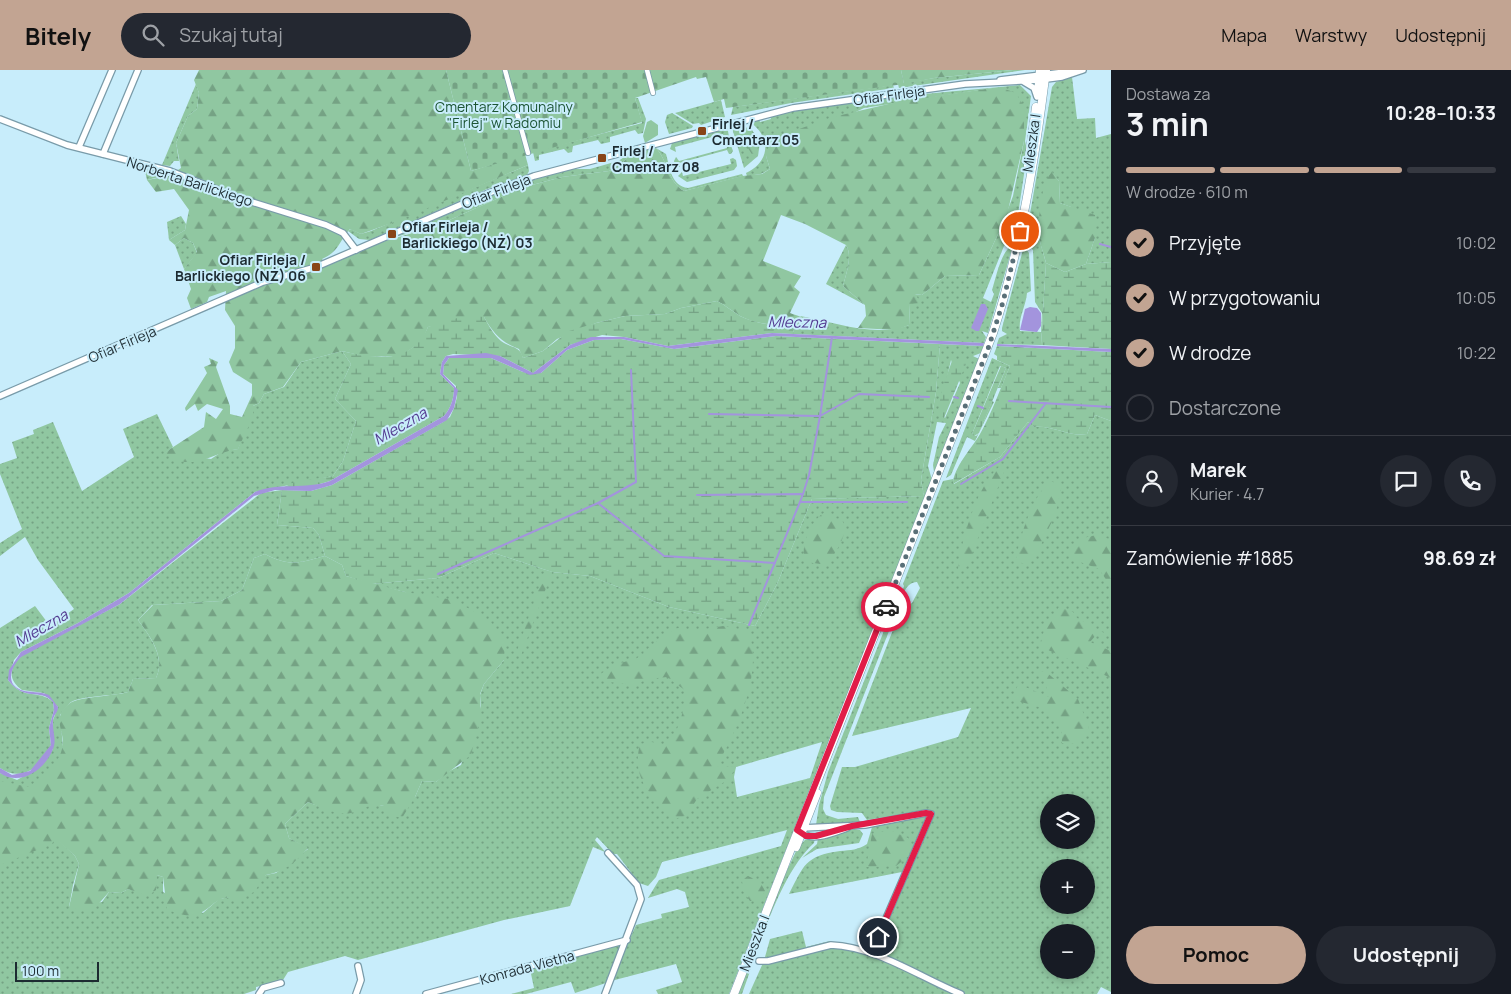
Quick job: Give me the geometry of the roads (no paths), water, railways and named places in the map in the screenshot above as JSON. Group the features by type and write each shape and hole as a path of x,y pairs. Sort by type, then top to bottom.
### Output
{"street":[{"path":"79,147 112,70"},
{"path":"103,154 138,70"},
{"path":"505,70 528,153"},
{"path":"646,70 653,93"},
{"name":"Ofiar Firleja","path":"0,396 263,282 316,267 498,188 530,177 768,114 820,104 1042,74 1081,71"},
{"name":"Ofiar Firleja","path":"991,82 1022,82 1042,74"},
{"name":"Mieszka I","path":"1023,217 1037,97 1042,74"},
{"name":"Mieszka I","path":"734,994 774,891 788,868 825,764 993,333 1010,277 1023,217 1034,157 1042,74"},
{"path":"1022,82 1032,86 1037,97"},
{"name":"Norberta Barlickiego","path":"0,119 48,138 170,171 239,198 326,225 338,230 349,239 356,250"},
{"path":"346,254 349,239"},
{"name":"Mieszka I","path":"801,830 808,819 825,764"},
{"path":"801,830 816,836 852,826 926,813 931,814 871,954"},
{"path":"808,819 812,828"},
{"path":"801,830 852,826"},
{"path":"605,994 627,940 641,894 637,885 608,853"},
{"name":"Konrada Vietha","path":"426,994 627,940"},
{"path":"758,961 831,945 871,954 961,994"},
{"path":"356,994 361,980 358,966"},
{"path":"260,994 263,988 281,983"}],"waterway":[{"path":"1100,244 1111,247"},
{"path":"820,416 832,337"},
{"path":"438,574 598,503 636,482 631,370"},
{"path":"820,416 859,394 929,397"},
{"path":"954,397 958,398"},
{"path":"1009,401 1111,407"},
{"path":"961,484 1003,459 1046,403"},
{"path":"978,406 983,408"},
{"path":"709,414 820,416 809,475 803,494"},
{"path":"697,495 803,494 800,502"},
{"path":"749,625 800,502 907,502"},
{"path":"598,503 664,556 775,563"}],"place":[{"name":"Firlej / Cmentarz 05","path":"702,131"},
{"name":"Firlej / Cmentarz 08","path":"602,158"},
{"name":"Ofiar Firleja / Barlickiego (NŻ) 03","path":"392,234"},
{"name":"Ofiar Firleja / Barlickiego (NŻ) 06","path":"316,267"}],"park label":[{"name":"Cmentarz Komunalny \"Firlej\" w Radomiu","path":"504,114"}],"water label":[{"name":"Mleczna","path":"797,322"},
{"name":"Mleczna","path":"400,426"},
{"name":"Mleczna","path":"41,628"}]}
